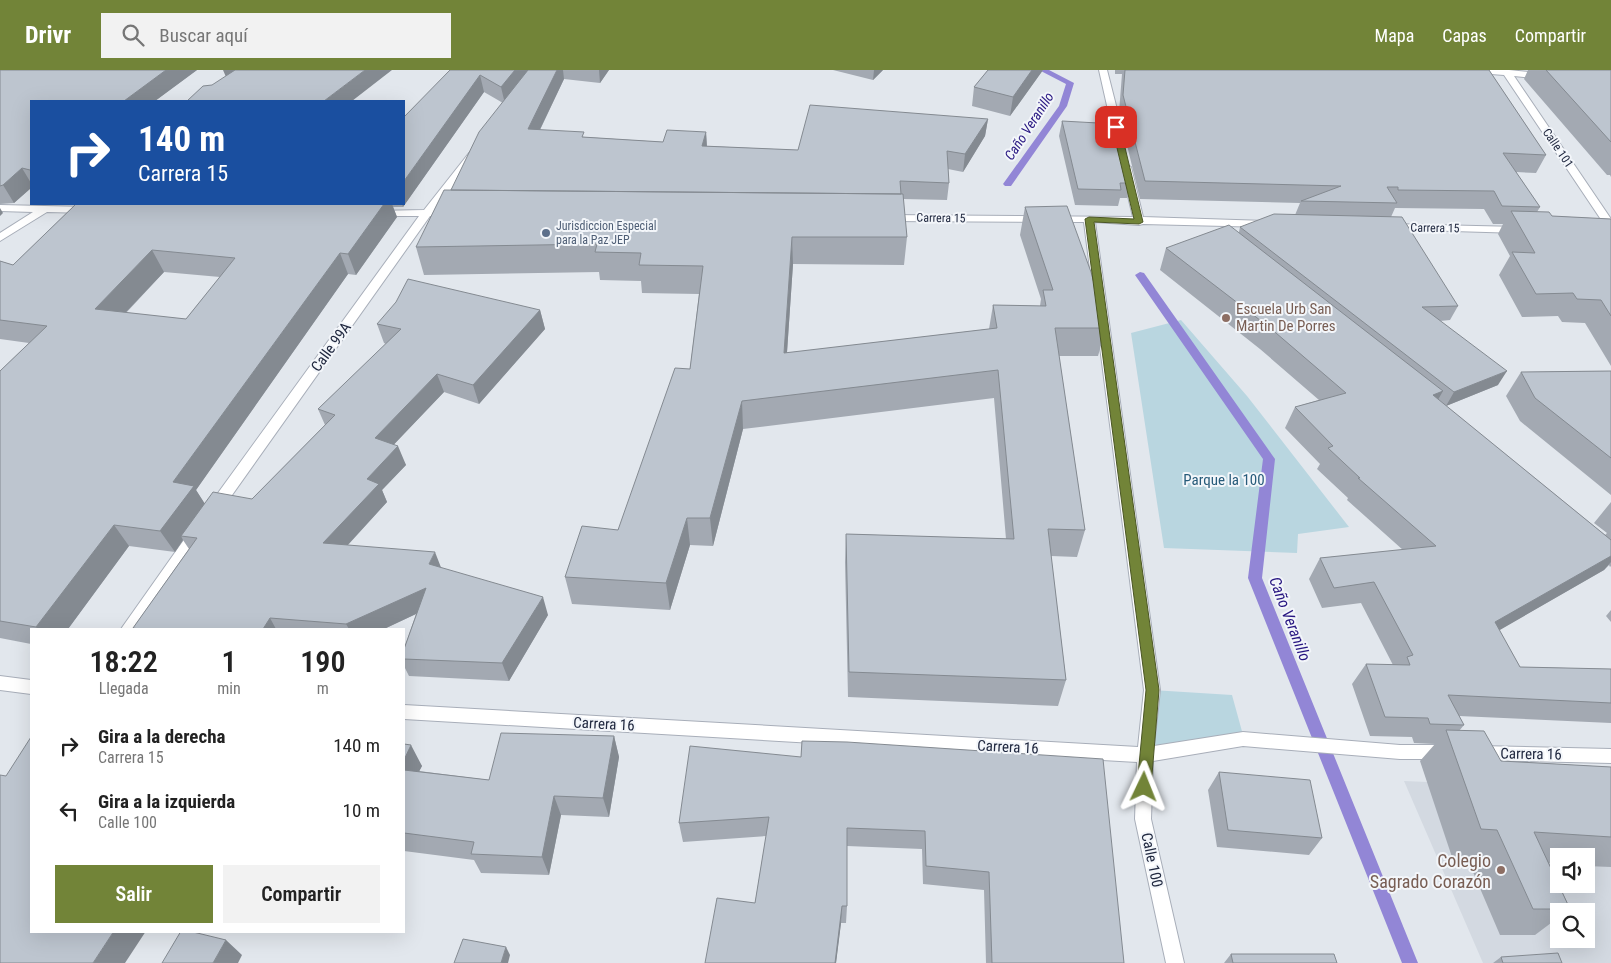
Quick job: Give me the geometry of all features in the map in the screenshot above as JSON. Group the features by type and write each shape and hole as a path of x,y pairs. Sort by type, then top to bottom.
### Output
{"street":[{"path":"1103,70 1139,222"},
{"path":"1478,70 1554,77"},
{"name":"Calle 101","path":"1505,71 1608,230"},
{"name":"Calle 99A","path":"129,628 427,213 480,145"},
{"path":"0,208 48,206 103,210"},
{"path":"0,238 48,206"},
{"path":"368,213 457,214"},
{"name":"Carrera 15","path":"872,217 1089,219 1283,225"},
{"name":"Calle 100","path":"1089,219 1152,690 1145,755 1143,819 1174,963"},
{"path":"1203,223 1218,235"},
{"name":"Carrera 15","path":"1382,227 1531,230"},
{"path":"0,683 30,687"},
{"name":"Carrera 16","path":"405,712 1145,755 1243,739 1400,752 1611,756"}],"shaded area":[{"name":"Colegio Sagrado Corazón","path":"1404,781 1611,790 1611,963 1483,963"}],"green space":[{"name":"Parque la 100","path":"1181,320 1247,396 1349,527 1298,534 1297,553 1164,548 1131,333"},
{"path":"1152,690 1232,695 1243,735 1145,755"}],"building":[{"path":"0,70 166,70 125,100 30,100 30,170 22,168 0,186"},
{"path":"235,70 365,70 325,100 188,100 203,86 212,85"},
{"path":"450,70 515,70 501,87 480,75 405,180 405,116"},
{"path":"528,70 557,70 528,129 584,132 582,137 663,142 667,130 706,132 702,146 798,150 810,105 988,119 965,154 947,151 949,183 900,181 901,194 451,190 479,132"},
{"path":"988,70 1032,70 1013,97 974,87"},
{"path":"1125,70 1489,70 1546,155 1503,153 1540,207 1502,206 1494,191 1398,190 1398,187 1387,187 1397,203 1301,201 1341,186 1145,181 1123,95"},
{"path":"1546,70 1611,70 1611,142"},
{"path":"1062,121 1116,124 1131,183 1120,183 1121,190 1078,189"},
{"path":"444,190 903,194 907,237 792,237 784,353 997,328 993,305 1046,306 1043,290 1053,290 1025,207 1067,206 1091,272 1106,328 1055,328 1085,530 1048,529 1066,680 849,672 846,534 1014,539 998,370 742,401 710,518 687,518 666,583 565,577 582,526 618,530 675,368 690,369 703,266 639,265 641,253 595,252 597,244 416,247"},
{"path":"75,205 383,205 348,254 340,253 173,482 194,486 160,531 114,525 36,627 0,621 0,371 47,326 0,320 0,261 13,265","holes":["152,250 235,258 186,319 95,309"]},
{"path":"1511,211 1549,212 1552,216 1611,219 1611,316 1601,300 1577,299 1573,293 1536,294 1512,252 1535,253"},
{"path":"1274,214 1402,217 1458,306 1422,307 1507,371 1454,392 1240,227"},
{"path":"1229,225 1443,391 1433,395 1611,540 1611,556 1495,622 1520,667 1611,669 1611,703 1448,695 1464,725 1430,724 1428,718 1385,717 1366,664 1410,665 1407,657 1413,655 1374,582 1334,588 1320,558 1436,546 1358,478 1360,478 1328,448 1333,446 1295,407 1346,393 1269,327 1166,248"},
{"path":"408,279 540,310 473,385 437,374 375,438 398,446 367,479 379,484 323,543 435,552 429,564 543,597 502,663 405,659 405,646 426,588 346,624 270,618 264,628 133,628 197,538 181,536 213,492 252,499 335,415 318,409 401,329 377,324 396,302"},
{"path":"1611,371 1611,458 1535,398 1521,372"},
{"path":"1446,730 1484,731 1501,761 1611,767 1611,837 1534,832 1550,866 1550,893 1563,893 1567,903 1550,903 1550,909 1533,909 1497,830 1481,829"},
{"path":"501,733 614,736 603,798 554,796 542,857 471,854 474,842 405,833 405,770 489,780"},
{"path":"30,739 30,933 113,933 93,963 0,963 0,775 6,776"},
{"path":"802,741 847,742 1103,759 1124,963 992,963 989,872 926,866 925,831 847,828 847,906 842,906 835,963 705,963 717,898 755,903 769,817 679,823 690,746 801,757"},
{"path":"405,744 411,745 405,758"},
{"path":"1219,772 1310,780 1322,838 1228,830"},
{"path":"180,933 197,933 226,940 213,963 162,963"},
{"path":"463,939 506,947 501,963 454,963"},
{"path":"1558,953 1562,963 1503,963 1501,957"},
{"path":"1231,954 1334,954 1337,963 1233,963"}],"waterway":[{"name":"Caño Veranillo","path":"1008,184 1063,106 1070,83 1043,70"},
{"name":"Caño Veranillo","path":"1140,275 1269,459 1255,578 1410,963"}],"place":[{"name":"Jurisdiccion Especial para la Paz JEP","path":"546,233"},
{"name":"Escuela Urb San Martin De Porres","path":"1226,318"},
{"name":"Colegio Sagrado Corazón","path":"1501,870"}],"route":[{"path":"1116,127 1139,222 1089,219 1152,690 1145,755 1144,787"}]}
